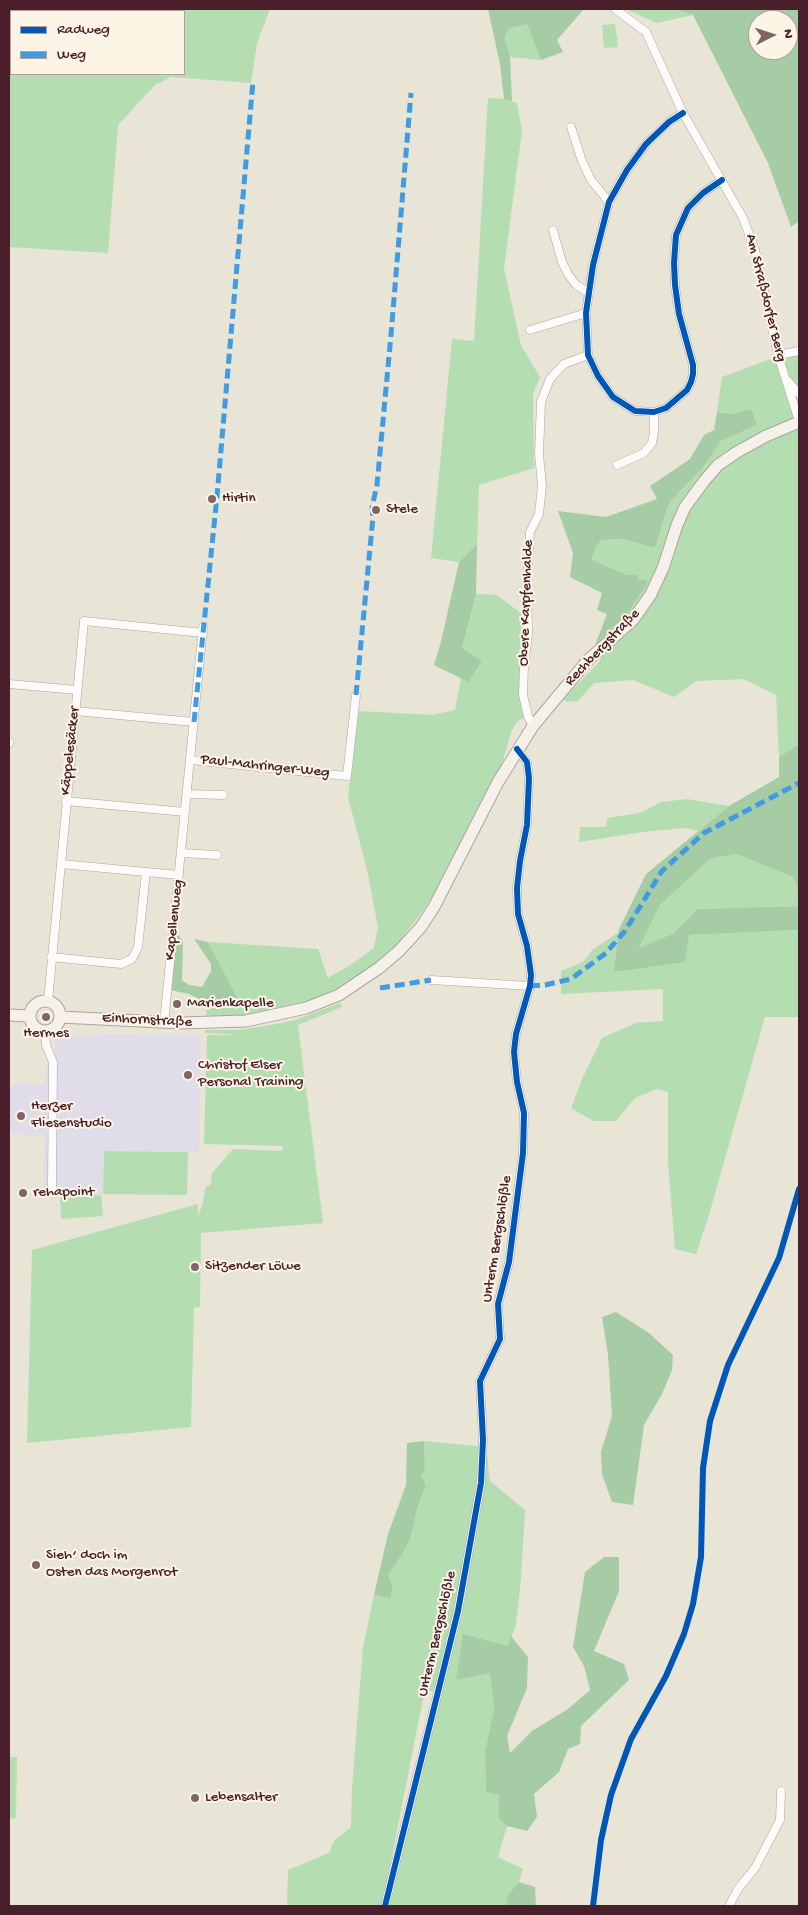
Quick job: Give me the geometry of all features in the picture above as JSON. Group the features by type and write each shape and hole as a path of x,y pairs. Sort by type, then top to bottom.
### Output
{"main road":[{"name":"Rechbergstraße","path":"434,907 517,749 533,726 588,660 633,620 650,594 663,568 677,525 686,507 718,465 744,448 799,422"},
{"name":"Einhornstraße","path":"60,1017 203,1024 246,1021 306,1008 339,995 361,982 399,951 421,927 434,907"},
{"path":"48,1001 58,1009 60,1017 55,1027 45,1030 34,1025 30,1016 37,1003 48,1001"},
{"path":"9,1015 30,1016"}],"street":[{"name":"Am Straßdorfer Berg","path":"615,9 646,32 683,113 743,218 755,250 778,355 799,422"},
{"path":"683,113 669,122 646,144 627,170 609,202 598,242 589,293 586,313 588,355 598,376 612,397 635,411 654,412 666,408 687,390 693,374 693,365 675,285 676,235 688,208 702,192 722,180"},
{"path":"571,127 582,161 591,180 609,202"},
{"path":"553,230 562,262 568,274 576,285 589,293"},
{"path":"530,330 586,313"},
{"path":"778,355 799,351"},
{"name":"Obere Karpfenhalde","path":"533,726 528,716 524,695 524,666 528,634 527,581 530,532 538,514 542,486 540,454 541,402 550,379 564,364 588,355"},
{"name":"Am Straßdorfer Berg","path":"786,378 799,394"},
{"path":"617,466 644,453 652,444 654,412"},
{"name":"Käppelesäcker","path":"48,1001 84,621 203,630"},
{"name":"Kapellenweg","path":"164,1023 203,630"},
{"path":"9,684 77,690"},
{"name":"Paul-Mahringer-Weg","path":"191,760 347,776 356,695"},
{"path":"75,711 194,722"},
{"name":"Unterm Bergschlößle","path":"385,1906 458,1611 480,1483 483,1440 480,1381 500,1339 498,1304 510,1262 523,1153 524,1113 517,1082 514,1052 516,1034 530,986 531,975 518,914 517,888 529,812 529,770 527,762 517,749"},
{"path":"187,794 222,795"},
{"path":"66,801 185,812"},
{"path":"181,853 217,855"},
{"path":"61,864 179,875"},
{"path":"51,957 121,964 132,959 138,947 146,872"},
{"path":"431,980 530,986"},
{"path":"45,1030 46,1045 53,1062 52,1187"},
{"path":"729,1906 738,1889 755,1868 780,1820 781,1791"}],"shaded area":[{"path":"108,1034 201,1035 199,1152 104,1151 103,1194 60,1198 44,1197 44,1137 9,1133 9,1089 18,1082 45,1084 45,1067 55,1059 56,1036"}],"green space":[{"path":"9,9 270,9 257,43 251,83 171,77 155,85 118,125 108,253 9,247"},
{"path":"488,9 584,9 557,40 563,52 541,60 527,24 508,29 505,38 510,57 512,101 504,99 500,64"},
{"path":"625,9 673,9 693,15 657,23"},
{"path":"673,9 799,9 799,221 791,227 768,163 693,15"},
{"path":"527,24 541,60 510,57 505,38 508,29"},
{"path":"615,24 618,47 604,48 602,25"},
{"path":"488,98 504,99 517,103 522,130 504,269 521,345 540,377 533,394 534,468 479,485 477,544 459,562 431,558 452,339 474,341"},
{"path":"799,354 799,744 779,757 776,695 744,679 696,681 674,697 633,680 594,683 578,701 567,702 563,699 600,661 595,645 626,615 638,579 637,575 628,575 591,559 597,545 602,540 623,539 655,548 669,503 701,470 721,441 757,425 734,414 717,412 722,377 768,360"},
{"path":"751,409 757,425 721,441 701,470 669,503 655,548 623,539 602,540 597,545 591,559 628,575 637,575 638,579 647,580 647,584 626,615 595,645 607,614 597,610 602,593 570,577 573,553 558,511 606,517 657,499 650,486 690,459 704,435 714,430 717,412 734,414"},
{"path":"477,544 476,594 462,648 482,661 468,682 434,665 459,562"},
{"path":"476,594 497,595 522,614 522,666 525,717 517,722 511,732 502,764 474,814 439,886 423,911 394,948 351,983 310,1002 265,1014 206,1017 207,1003 236,998 208,942 318,949 328,978 374,948 378,927 368,874 348,797 358,711 432,715 455,710 461,678 468,681 462,648"},
{"path":"799,744 799,891 793,877 736,854 710,859 660,905 639,948 672,934 698,909 799,906 799,930 689,935 685,962 614,972 619,929 646,874 729,806 779,777 779,757"},
{"path":"687,799 729,806 698,831 685,828 643,832 579,842 580,827 606,827 607,818 640,813 661,802"},
{"path":"736,854 794,877 799,891 799,906 698,909 672,934 638,949 660,905 710,859"},
{"path":"175,930 183,942 182,980 189,985 202,987 211,971 211,964 194,939 208,942 237,998 207,1003 189,994 170,990"},
{"path":"799,930 799,1017 765,1017 709,1215 696,1254 675,1249 668,1163 668,1092 657,1089 635,1098 616,1121 593,1121 571,1108 583,1077 602,1038 636,1023 663,1021 663,989 561,994 561,971 583,962 592,950 619,932 614,972 688,935"},
{"path":"340,1003 342,1007 298,1025 323,1223 201,1233 200,1307 194,1308 191,1427 27,1443 32,1250 198,1204 198,1216 203,1203 205,1188 211,1184 212,1173 233,1149 282,1151 283,1146 204,1144 207,1035 241,1035 205,1033 205,1030 239,1030 271,1025 295,1020"},
{"path":"104,1151 188,1152 187,1195 103,1194"},
{"path":"101,1195 103,1216 61,1219 60,1198"},
{"path":"616,1312 649,1333 673,1355 672,1370 662,1394 644,1425 633,1505 612,1502 602,1474 601,1452 612,1416 608,1355 602,1317"},
{"path":"424,1441 486,1447 490,1481 525,1510 516,1625 508,1646 461,1659 456,1680 490,1672 494,1709 485,1751 486,1792 500,1795 499,1819 507,1826 498,1857 523,1869 519,1882 509,1895 506,1906 388,1906 439,1693 425,1689 382,1906 287,1906 288,1870 329,1853 334,1841 351,1827 352,1788 363,1647 374,1595 390,1597 393,1588 388,1575 401,1556 426,1485 421,1476 425,1469"},
{"path":"424,1441 425,1469 421,1476 426,1485 417,1509 410,1539 388,1575 393,1588 390,1598 374,1595 388,1534 406,1485 407,1443"},
{"path":"604,1557 619,1557 619,1591 594,1651 624,1664 629,1680 581,1726 580,1744 568,1749 559,1772 534,1794 537,1817 527,1831 507,1826 499,1819 499,1795 486,1792 485,1751 494,1709 490,1673 456,1680 463,1634 508,1646 511,1636 528,1657 527,1688 507,1736 510,1753 532,1731 568,1709 590,1690 584,1666 573,1647 585,1572"},
{"path":"9,1757 17,1757 16,1818 9,1819"},
{"path":"519,1882 535,1887 536,1906 506,1906 508,1895"}],"marked path":[{"path":"194,722 217,496 253,81"},
{"path":"356,695 373,517 372,507 377,485 391,335 411,93"},
{"path":"530,986 545,985 571,979 606,953 625,931 662,871 704,833 799,783"},
{"path":"380,988 431,980"}],"cycle path":[{"path":"683,113 669,122 646,144 627,170 609,202 593,265 586,313 588,355 598,376 613,397 635,411 654,412 666,408 687,390 691,382 693,365 679,314 675,285 676,235 688,208 703,193 722,180"},
{"path":"385,1906 458,1611 481,1483 483,1440 480,1381 500,1339 498,1304 509,1262 523,1153 524,1113 517,1082 514,1052 516,1034 530,986 531,975 527,946 518,914 517,888 527,825 529,778 527,762 517,749"},
{"path":"593,1906 601,1840 611,1795 631,1739 666,1676 684,1634 693,1604 701,1557 703,1468 710,1421 728,1365 779,1258 799,1189"}],"place":[{"name":"Hirtin","path":"212,499"},
{"name":"Stele","path":"376,510"},
{"name":"Marienkapelle","path":"177,1004"},
{"name":"Hermes","path":"46,1017"},
{"name":"Christof Elser Personal Training","path":"188,1075"},
{"name":"Herzer Fliesenstudio","path":"21,1116"},
{"name":"rehapoint","path":"23,1193"},
{"name":"Sitzender Löwe","path":"195,1267"},
{"name":"Sieh‘ doch im Osten das Morgenrot","path":"36,1565"},
{"name":"Lebensalter","path":"195,1798"}]}
